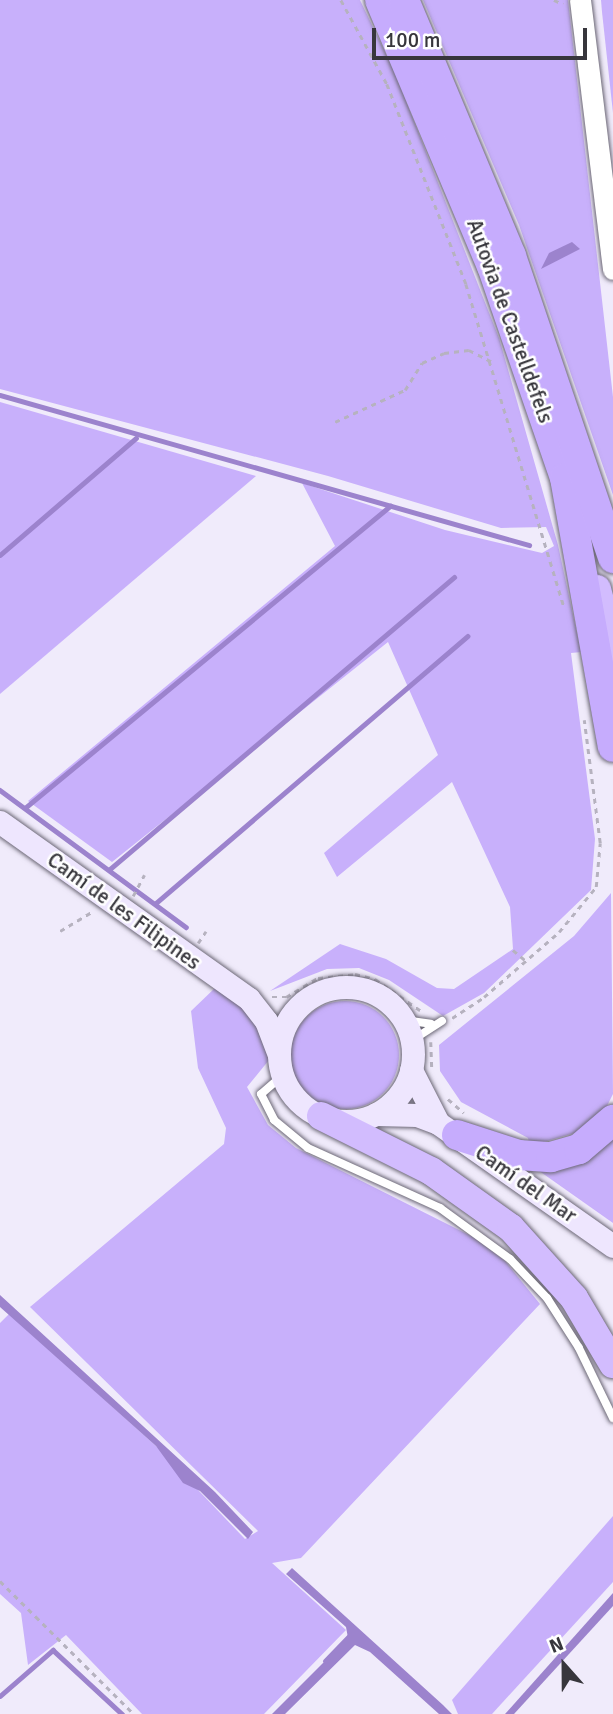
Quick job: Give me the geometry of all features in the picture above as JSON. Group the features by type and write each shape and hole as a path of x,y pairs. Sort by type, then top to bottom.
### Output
{"highway":[{"name":"Autovia de Castelldefels","path":"380,0 492,266 565,478 613,650"},
{"name":"Autovia de Castelldefels","path":"404,0 511,256 613,558"},
{"path":"565,478 613,747"},
{"path":"321,1116 431,1171 510,1228 574,1298 613,1364"},
{"path":"454,1124 519,1155 551,1157 579,1149 613,1120"}],"main road":[{"name":"Camí de les Filipines","path":"0,822 256,998"},
{"path":"356,988 389,1003 407,1030 421,1071 395,1101 376,1114 349,1121 321,1116 301,1103 281,1065 256,998 277,1006 306,1001 332,989 356,988"},
{"path":"281,1065 287,1022 306,1001"},
{"name":"Camí del Mar","path":"421,1071 454,1124 613,1246"},
{"name":"Camí del Mar","path":"376,1114 416,1115 454,1124"}],"street":[{"path":"580,0 613,269"}],"lane":[{"path":"407,1030 438,1023"},
{"path":"407,1030 438,1023"},
{"path":"281,1065 261,1094 274,1120 308,1148 440,1208 510,1259 547,1298 579,1348 613,1418"}],"path":[{"path":"341,0 387,84 491,361 566,614"},
{"path":"335,422 405,390 422,363 444,353 469,350 491,361"},
{"path":"421,1071 438,1023 484,997 526,961 596,887 600,843 583,708"},
{"path":"134,894 144,875"},
{"path":"60,931 90,913 104,896"},
{"path":"513,950 526,961"},
{"path":"256,998 286,997 318,978 355,974 402,995 438,1023"},
{"path":"440,1091 454,1124"},
{"path":"0,1581 134,1714"}],"shaded area":[{"path":"0,0 360,0 395,73 499,338 558,545 581,652 571,653 595,839 591,890 484,993 443,1016 389,980 359,968 327,969 270,991 340,944 386,959 437,988 454,989 513,949 510,907 452,782 337,877 324,853 438,755 388,642 112,862 28,801 335,546 302,483 445,530 542,553 554,546 546,527 501,528 328,476 0,389"},
{"path":"423,0 568,0 613,397 613,495 519,225"},
{"path":"601,0 613,0 613,113 602,12"},
{"path":"572,242 580,249 541,269 549,253"},
{"path":"0,402 256,476 0,694"},
{"path":"611,893 613,1094 603,1114 578,1132 530,1146 528,1138 461,1102 440,1071 439,1045 574,936"},
{"path":"216,987 252,1014 269,1060 247,1087 268,1125 296,1148 473,1237 505,1261 540,1304 301,1558 272,1563 346,1630 264,1714 142,1714 66,1635 28,1665 21,1613 0,1594 0,1323 9,1314 156,1446 245,1539 258,1531 30,1307 224,1144 226,1128 198,1068 191,1011"},
{"path":"345,1001 366,1005 383,1017 395,1034 399,1055 395,1076 383,1093 366,1105 345,1109 324,1105 307,1093 295,1076 291,1055 295,1034 307,1017 324,1005"},
{"path":"613,1135 613,1223 535,1168"},
{"path":"0,1295 215,1492 253,1532 248,1539 200,1491 183,1483 156,1446 0,1307"},
{"path":"613,1516 613,1582 492,1714 458,1714 452,1700"},
{"path":"292,1568 452,1714 439,1714 370,1652 355,1645 285,1714 272,1714 348,1638 346,1627 286,1574"},
{"path":"613,1593 613,1606 514,1714 505,1714"}],"waterway":[{"path":"0,395 529,545"},
{"path":"0,555 136,438"},
{"path":"25,808 390,506"},
{"path":"110,869 454,577"},
{"path":"156,903 467,636"},
{"path":"0,790 186,927"},
{"path":"325,1661 350,1635"},
{"path":"0,1696 53,1650 122,1714"}]}
